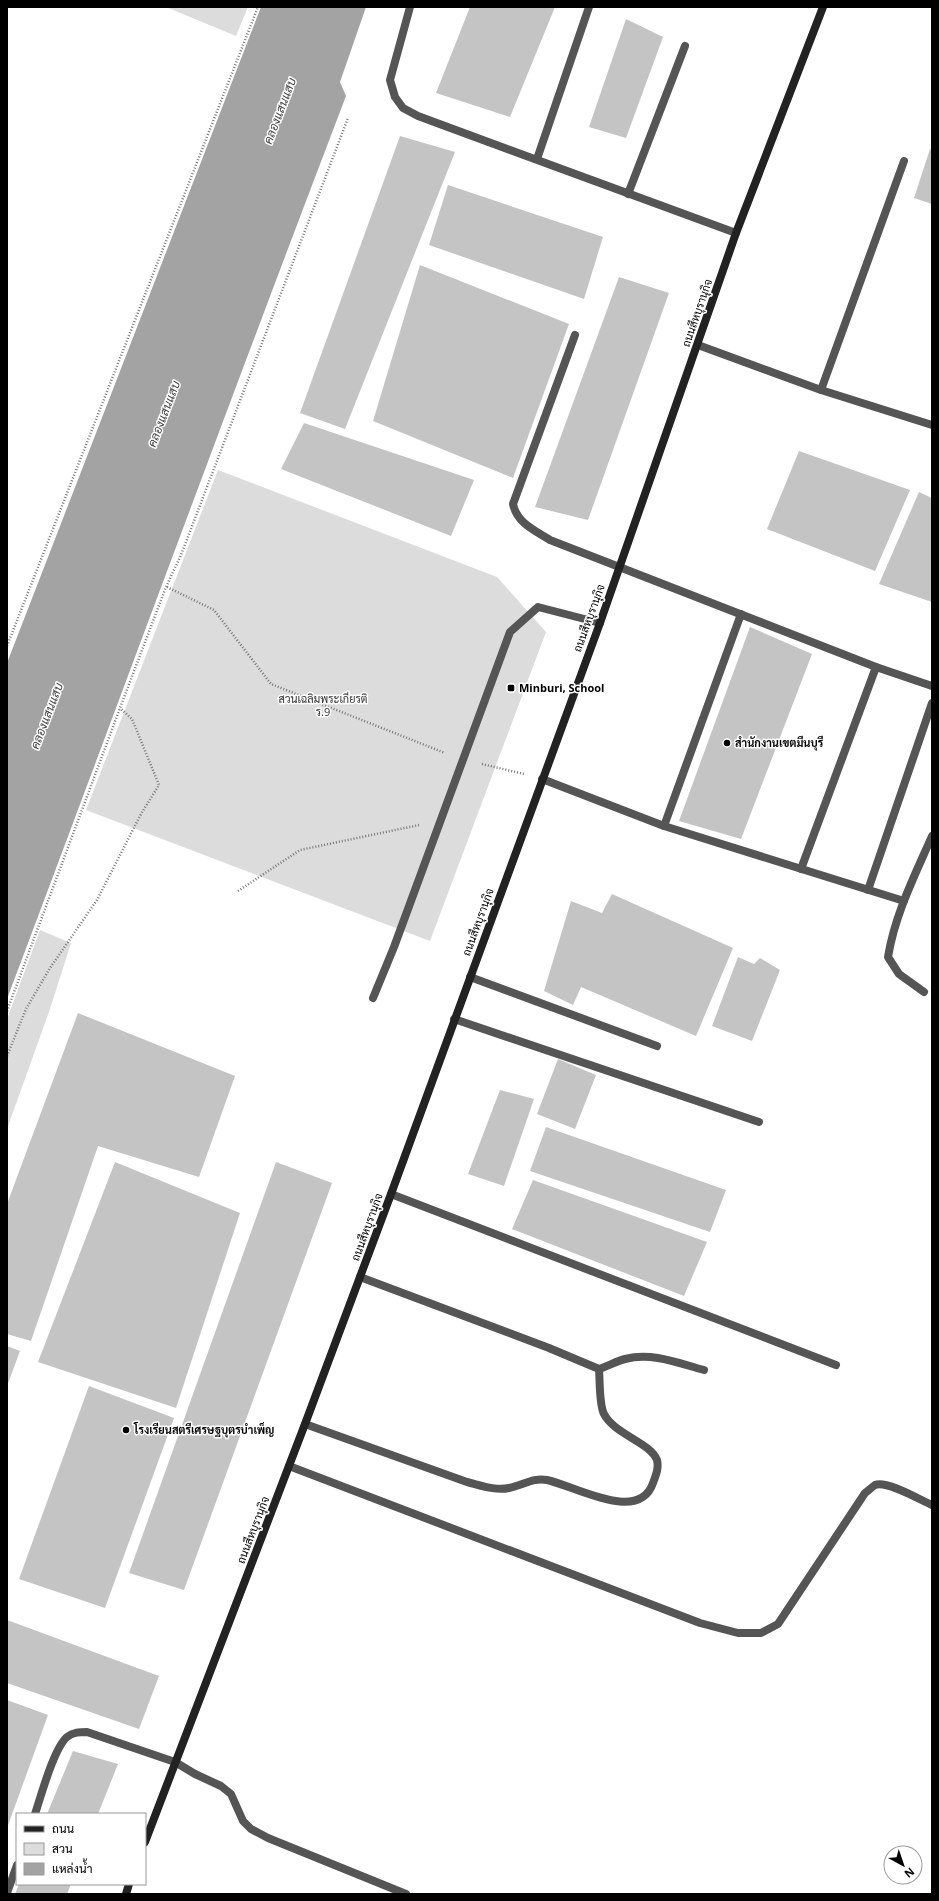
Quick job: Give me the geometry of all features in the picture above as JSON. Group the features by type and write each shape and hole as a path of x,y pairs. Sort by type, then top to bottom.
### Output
{"main road":[{"name":"ถนนสีหบุรานุกิจ","path":"146,1839 305,1424 391,1194 600,623 736,233 768,154 803,55 823,7"}],"street":[{"path":"410,7 390,80 395,97 403,108 418,116 736,233"},
{"path":"537,159 589,7"},
{"path":"628,194 685,46"},
{"path":"821,390 904,161"},
{"path":"576,335 513,504 515,514 537,532 550,540 876,667 932,686"},
{"path":"698,345 821,390 932,425"},
{"path":"373,998 441,820 510,632 538,607 600,623"},
{"path":"664,826 741,614"},
{"path":"801,869 876,667"},
{"path":"868,890 932,703"},
{"path":"542,779 664,826 904,902"},
{"path":"924,992 899,974 888,957 892,938 904,902 932,836"},
{"path":"470,978 657,1046"},
{"path":"454,1019 759,1122"},
{"path":"391,1194 836,1365"},
{"path":"360,1277 541,1345 599,1369 625,1359 646,1356 704,1370"},
{"path":"305,1424 467,1482 487,1487 508,1488 532,1480 546,1480 615,1501 630,1503 642,1498 650,1492 658,1469 657,1459 652,1452 616,1428 604,1414 599,1369"},
{"path":"289,1466 700,1623 738,1633 760,1633 778,1624 865,1493 875,1485 883,1484 895,1488 932,1506"},
{"path":"35,1813 57,1752 66,1737 77,1731 87,1732 175,1762 195,1774 221,1786 231,1794 242,1821 251,1829 268,1838 406,1894"},
{"path":"7,1893 16,1868"}],"path":[{"path":"7,646 258,7"},
{"path":"7,1011 166,587 181,555 348,118"},
{"path":"166,587 214,610 272,684 463,759 542,779"},
{"path":"7,1056 26,1009 50,968 97,900 141,814 160,785 132,719 120,708"},
{"path":"238,891 300,850 441,820"}],"green space":[{"path":"166,7 248,7 236,36"},
{"name":"สวนเฉลิมพระเกียรติ ร.9","path":"218,470 497,577 546,632 430,941 86,810"},
{"path":"40,930 71,943 50,1009 7,1129 7,1019"}],"water":[{"name":"คลองแสนแสบ","path":"261,7 366,7 340,82 346,96 7,999 7,663"}],"building":[{"path":"470,7 555,7 510,117 436,93"},
{"path":"626,19 663,37 626,138 589,127"},
{"path":"400,136 455,152 345,429 300,413"},
{"path":"930,149 932,150 932,204 914,198"},
{"path":"448,185 603,237 584,299 429,245"},
{"path":"420,265 569,324 513,478 373,421"},
{"path":"619,277 669,293 588,520 535,507"},
{"path":"304,423 474,480 451,536 281,469"},
{"path":"799,451 910,490 875,571 767,529"},
{"path":"919,492 932,498 932,602 879,584"},
{"path":"750,627 812,654 741,839 679,821"},
{"path":"612,894 733,948 696,1036 581,987 573,1005 544,991 571,901 602,913"},
{"path":"738,957 754,964 760,958 780,970 752,1041 712,1026"},
{"path":"78,1013 235,1076 199,1177 98,1146 31,1341 7,1334 7,1204"},
{"path":"558,1059 596,1075 575,1129 537,1114"},
{"path":"500,1090 534,1099 504,1186 468,1174"},
{"path":"546,1127 726,1190 710,1232 530,1171"},
{"path":"115,1162 240,1213 176,1408 38,1362"},
{"path":"276,1162 332,1183 184,1590 129,1573"},
{"path":"533,1180 707,1242 684,1296 512,1229"},
{"path":"7,1346 20,1351 7,1386"},
{"path":"89,1386 174,1418 105,1608 19,1579"},
{"path":"7,1620 159,1676 139,1729 7,1683"},
{"path":"7,1700 48,1715 7,1828"},
{"path":"73,1751 118,1764 98,1813 47,1813"},
{"path":"19,1885 71,1885 67,1894 15,1894"}],"place":[{"name":"Minburi, School","path":"511,688"},
{"name":"สำนักงานเขตมีนบุรี","path":"727,743"},
{"name":"โรงเรียนสตรีเศรษฐบุตรบำเพ็ญ","path":"126,1430"}]}
